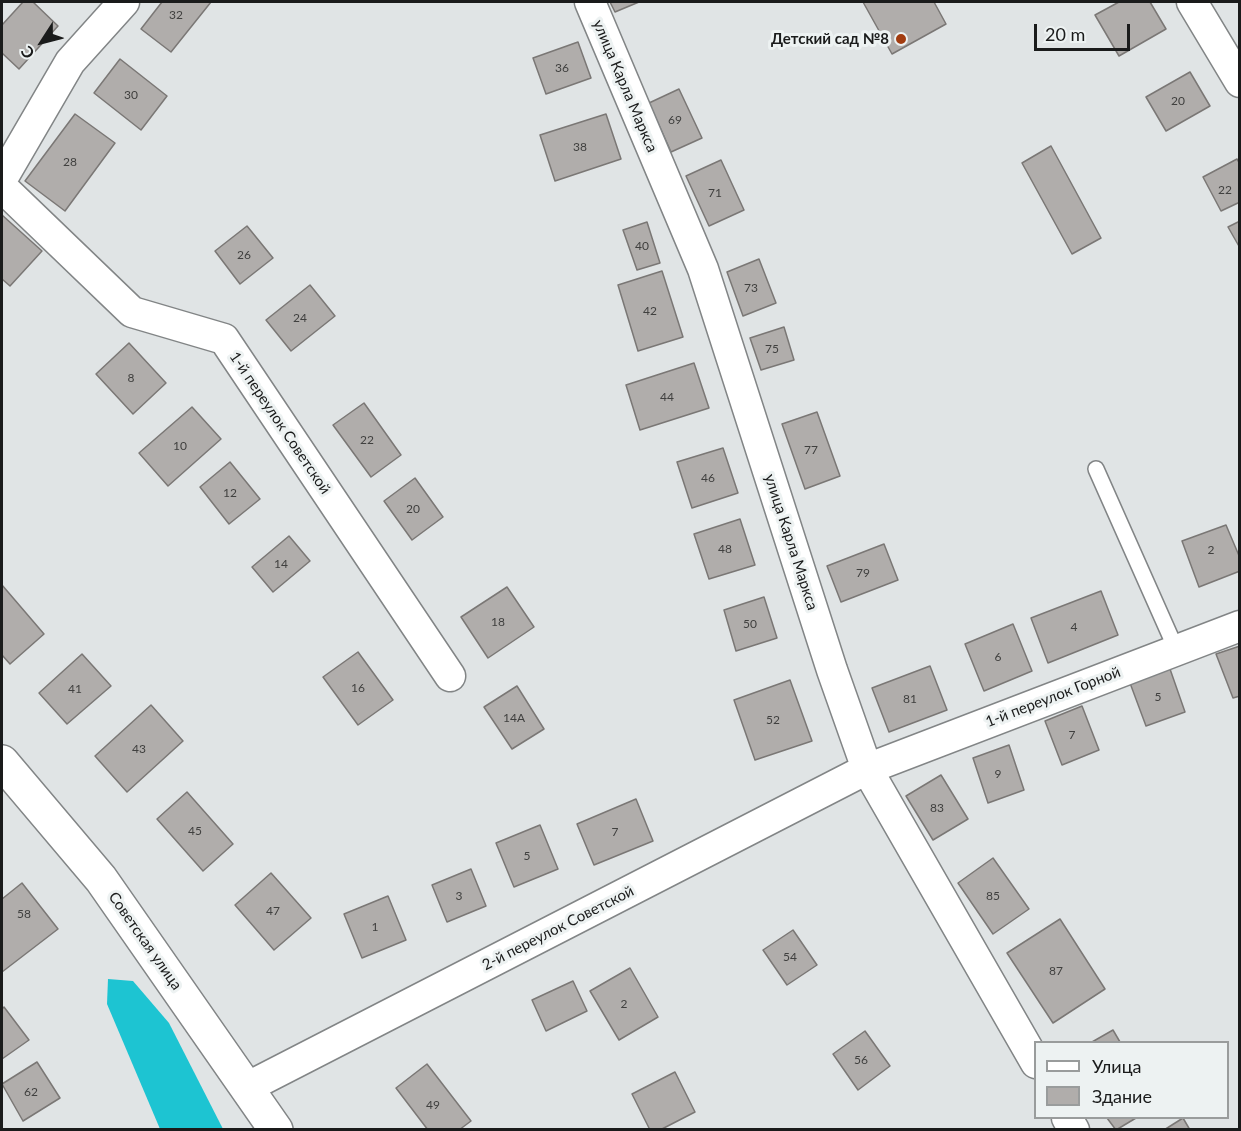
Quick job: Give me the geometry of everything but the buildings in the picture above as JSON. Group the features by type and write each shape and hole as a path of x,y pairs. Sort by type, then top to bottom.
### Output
{"street":[{"path":"2,179 70,62 124,2"},
{"name":"улица Карла Маркса","path":"590,2 702,269 832,670 867,769 1034,1061"},
{"path":"1192,2 1239,82"},
{"name":"1-й переулок Советской","path":"2,187 132,312 224,339 450,676"},
{"name":"1-й переулок Горной","path":"867,769 1239,626"},
{"name":"Советская улица","path":"2,762 101,879 276,1130"},
{"name":"2-й переулок Советской","path":"248,1087 867,769"}],"lane":[{"path":"1096,469 1176,649"}],"shaded area":[{"path":"108,979 133,981 169,1023 223,1129 160,1129 107,1004"}],"place":[{"name":"Детский сад №8","path":"901,39"}]}
